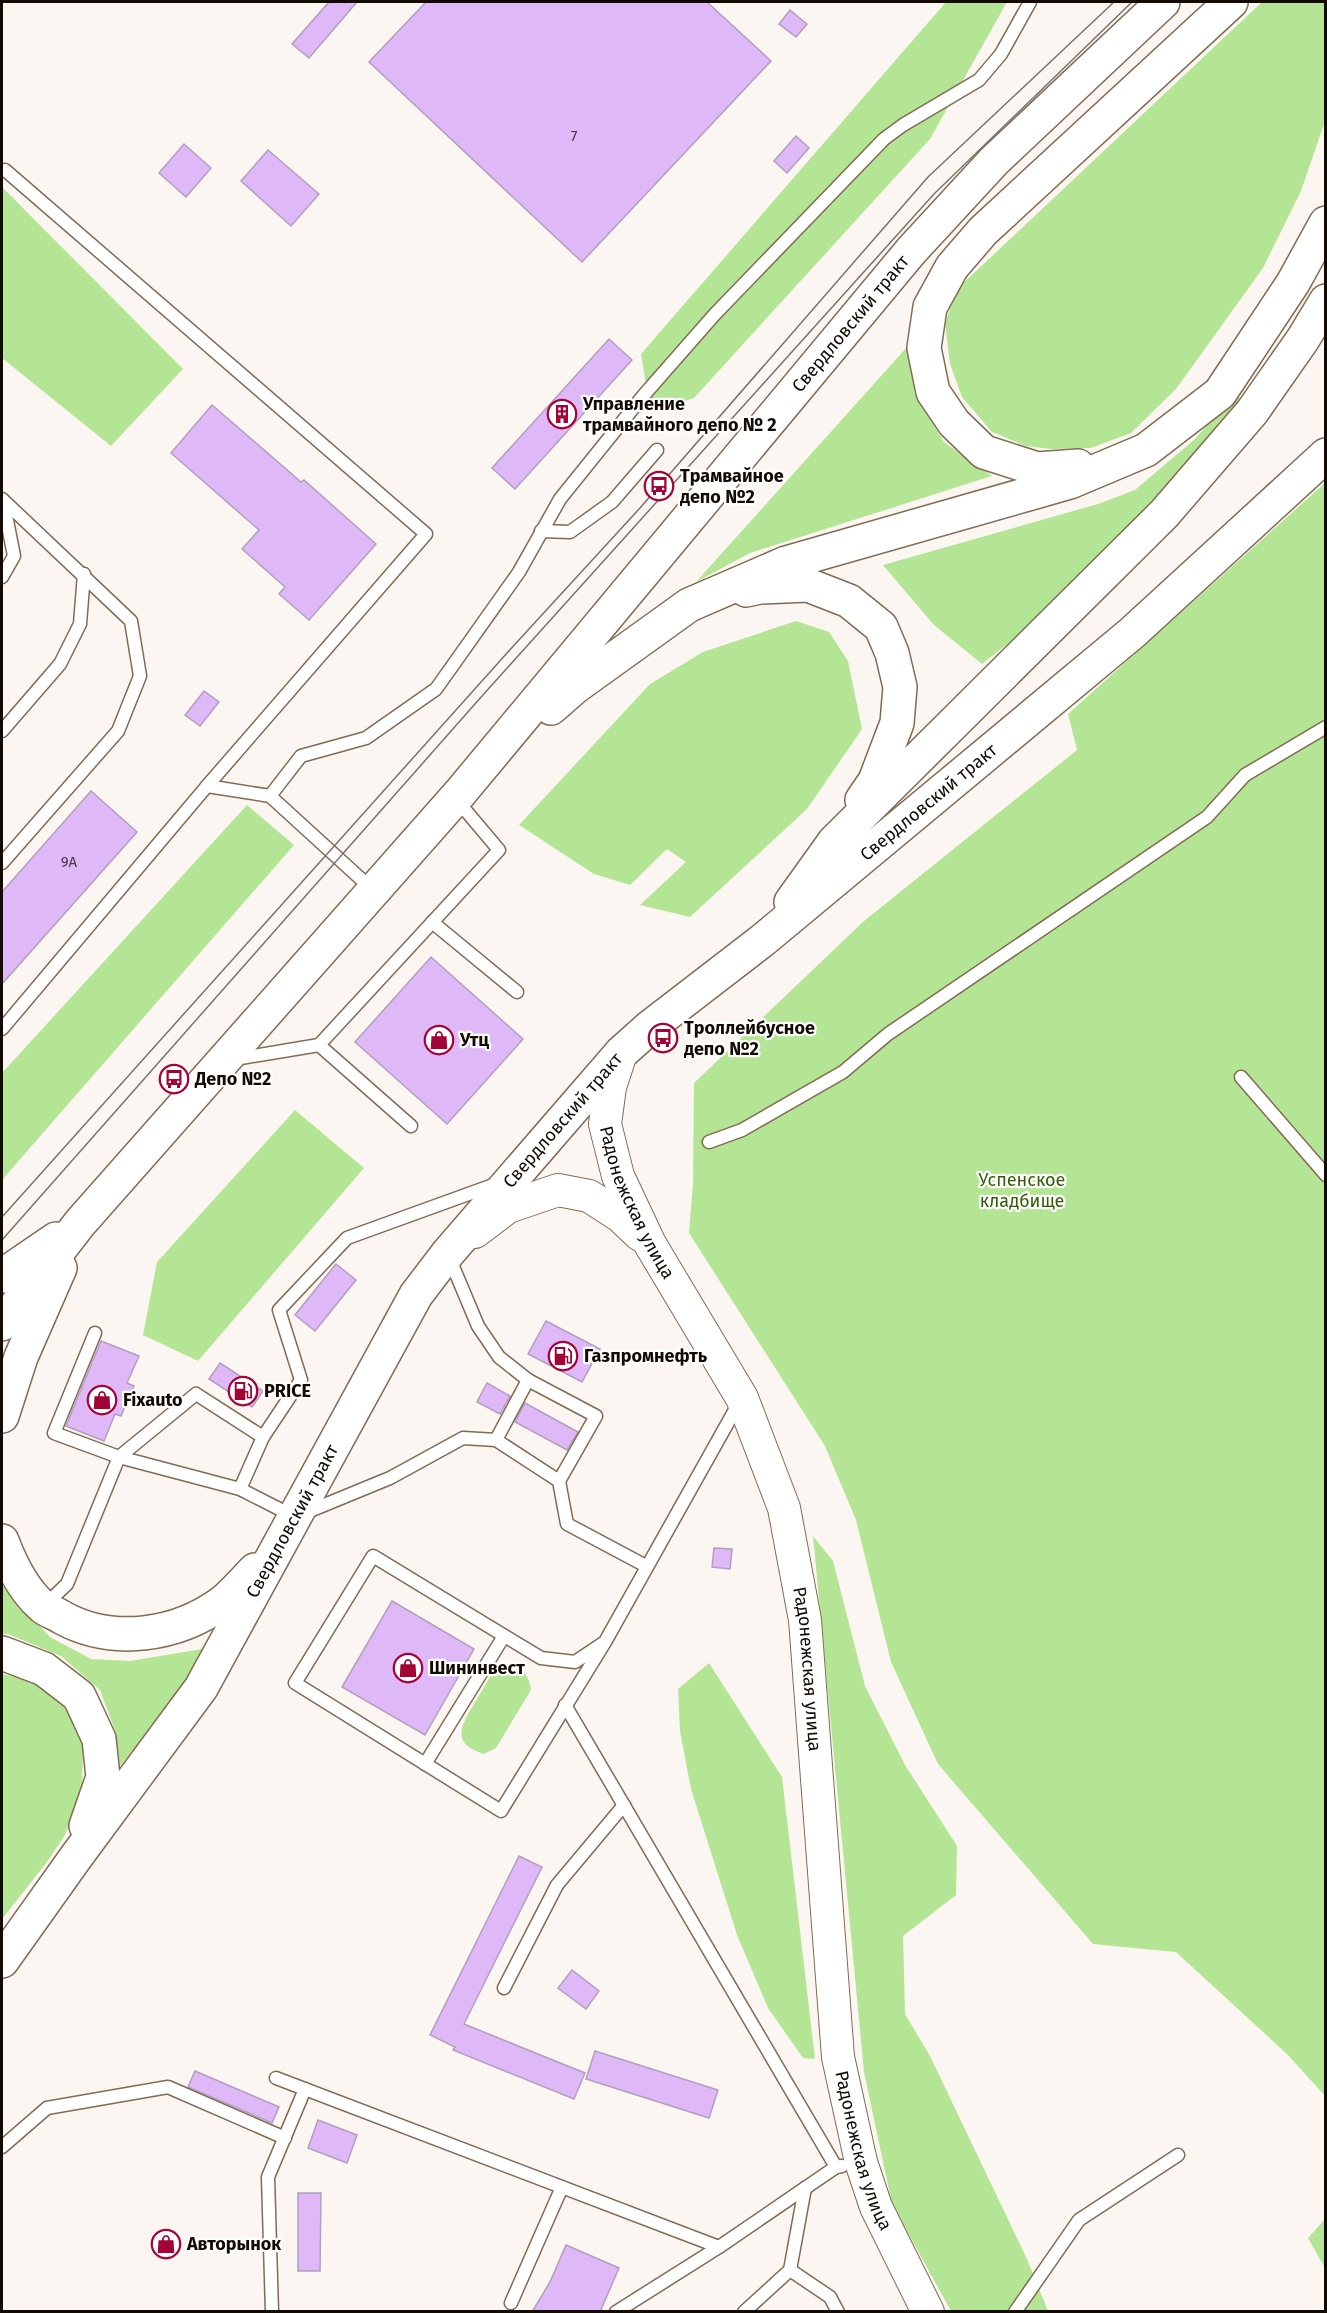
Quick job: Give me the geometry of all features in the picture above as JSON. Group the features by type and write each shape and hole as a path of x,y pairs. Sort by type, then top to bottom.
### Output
{"main road":[{"name":"Свердловский тракт","path":"2,1324 80,1223 458,796 911,251 994,161 1163,2"},
{"path":"1146,450 1094,465 1037,469 984,452 954,423 933,392 924,348 930,307 952,267 983,231 1231,2"},
{"path":"458,796 575,687 689,605 786,562 1070,482 1146,450 1220,393 1293,283 1326,224"},
{"path":"764,940 834,842 1164,514 1252,412 1303,339 1326,301"},
{"name":"Свердловский тракт","path":"2,1961 201,1688 416,1295 448,1253 621,1053 650,1027 764,940 1132,633 1326,455"},
{"name":"Свердловский тракт","path":"689,605 760,587 808,585 849,601 881,627 892,653 900,687 897,723 875,780 834,842"},
{"path":"2,1276 80,1223"},
{"path":"2,1416 21,1357 80,1223"},
{"path":"2,1541 14,1571 43,1607 76,1625 103,1632 139,1635 184,1624 223,1602 281,1545"},
{"path":"2,1653 44,1669 79,1696 99,1738 103,1777 76,1857"}],"street":[{"name":"Радонежская улица","path":"621,1053 610,1087 605,1124 618,1176 650,1244 742,1398 784,1508 805,1620 838,2057 849,2165 876,2207 928,2312"},
{"path":"448,1253 508,1207 558,1190 589,1196 620,1216 650,1244"}],"lane":[{"path":"270,796 301,756 366,738 436,689 493,612 519,572 560,499 628,415 715,314 884,139 903,125 979,80 1001,54 1030,2"},
{"path":"2,1029 207,786 426,534 5,170"},
{"path":"541,531 570,532 612,502 657,450"},
{"path":"2,500 84,574 131,621 140,676 118,731 2,863"},
{"path":"2,500 14,556 2,577"},
{"path":"2,731 60,664 80,624 84,574"},
{"path":"709,1142 742,1130 843,1072 888,1034 1208,817 1245,775 1326,727"},
{"path":"207,786 270,796 374,890"},
{"path":"222,1061 319,1045 499,850 458,796"},
{"path":"432,922 517,992"},
{"path":"319,1045 411,1126"},
{"path":"1240,1077 1326,1175"},
{"path":"240,1489 263,1437 301,1380 279,1310 346,1238 512,1179"},
{"path":"448,1253 478,1326 499,1357 528,1380 596,1416 559,1481 567,1524 646,1566"},
{"path":"94,1333 54,1433 119,1457 240,1489 295,1517 390,1478 463,1438 496,1440 559,1481"},
{"path":"496,1440 528,1380"},
{"path":"43,1607 67,1584 119,1457 196,1394 263,1437"},
{"path":"604,1642 575,1662 542,1658 373,1556 295,1683 501,1811 604,1642 742,1398"},
{"path":"425,1764 504,1636"},
{"path":"565,1705 624,1805 849,2165 805,2188 719,2247 616,2312"},
{"path":"504,1988 557,1885 624,1805"},
{"path":"276,2078 719,2247"},
{"path":"2,2147 47,2108 168,2087 285,2138"},
{"path":"272,2312 268,2177 305,2089"},
{"path":"1015,2312 1080,2220 1178,2155"},
{"path":"511,2303 562,2187"},
{"path":"744,2312 790,2270 805,2188"},
{"path":"790,2270 830,2297 838,2312"}],"green space":[{"path":"946,2 1007,2 930,139 694,398 665,408 649,402 641,354"},
{"path":"1262,2 1325,2 1325,121 1301,191 1263,268 1176,389 1131,433 1091,448 1052,449 1026,446 992,432 962,397 950,364 945,323 957,289"},
{"path":"2,187 183,369 111,446 2,358"},
{"path":"908,346 915,394 944,442 992,476 750,553 696,582"},
{"path":"1236,395 1240,398 1238,408 1140,515 1015,638 982,664 934,625 883,565 1098,504 1135,490 1195,439 1227,401"},
{"name":"Успенское кладбище","path":"1325,483 1325,2096 1288,2055 1176,1952 1093,1944 938,1764 891,1662 856,1520 825,1446 689,1233 693,1184 694,1083 864,921 1077,750 1068,714"},
{"path":"796,621 829,632 848,661 862,729 807,809 690,917 640,905 686,862 667,849 630,885 594,874 519,825 650,684 703,652"},
{"path":"247,805 294,845 2,1180 2,1073"},
{"path":"295,1110 364,1168 198,1361 143,1335 157,1262"},
{"path":"813,1536 833,1561 865,1686 905,1765 957,1846 956,1895 903,1936 905,2014 930,2056 1027,2259 1048,2311 951,2311 892,2204 864,2072"},
{"path":"2,1585 50,1637 91,1659 130,1661 208,1648 156,1722 120,1766 116,1733 100,1690 61,1656 8,1634 2,1634"},
{"path":"709,1663 782,1777 815,2059 803,2058 768,2008 737,1935 691,1789 680,1731 678,1689"},
{"path":"508,1664 524,1673 529,1680 531,1690 496,1748 484,1754 467,1745 461,1734 462,1727 495,1668"},
{"path":"2,1674 34,1681 65,1705 83,1745 82,1790 65,1835 47,1862 2,1919"},
{"path":"1325,2219 1325,2268 1308,2238"}],"building":[{"path":"329,2 357,2 309,58 292,44"},
{"path":"426,2 707,2 771,61 582,262 369,62"},
{"path":"790,10 807,24 796,37 779,24"},
{"path":"796,136 809,148 787,173 774,161"},
{"path":"184,144 211,168 186,197 159,173"},
{"path":"268,150 319,194 291,226 241,181"},
{"name":"Управление трамвайного депо № 2","path":"609,339 632,360 515,489 492,468"},
{"path":"212,405 301,482 304,480 376,544 309,620 279,594 285,587 242,549 259,530 171,453"},
{"path":"204,691 219,702 200,726 185,715"},
{"path":"91,791 137,832 2,984 2,892"},
{"name":"Утц","path":"431,957 523,1039 447,1124 355,1042"},
{"path":"336,1264 356,1280 315,1331 295,1315"},
{"path":"546,1321 600,1349 582,1382 528,1354"},
{"name":"Fixauto","path":"101,1341 139,1356 127,1383 134,1386 121,1416 115,1414 104,1441 66,1426"},
{"path":"220,1363 263,1391 252,1407 209,1379"},
{"path":"487,1383 510,1396 500,1414 477,1402"},
{"path":"525,1403 578,1432 567,1450 515,1422"},
{"path":"714,1548 732,1549 730,1569 712,1567"},
{"name":"Шининвест","path":"392,1601 474,1649 425,1735 342,1687"},
{"path":"519,1856 542,1867 464,2024 585,2073 574,2099 453,2050 455,2047 430,2035"},
{"path":"572,1970 599,1991 586,2009 558,1988"},
{"path":"595,2051 718,2090 709,2118 586,2079"},
{"path":"195,2071 279,2107 272,2123 188,2087"},
{"path":"318,2120 357,2135 347,2163 308,2148"},
{"path":"298,2193 321,2193 320,2271 298,2271"},
{"path":"566,2245 619,2268 600,2312 532,2312 550,2282"}],"tram line":[{"path":"2,1217 507,653 640,508 928,177 1114,2"},
{"path":"2,1240 482,696 934,194 1132,2"}],"place":[{"name":"Управление трамвайного депо № 2","path":"562,414"},
{"name":"Трамвайное депо №2","path":"659,486"},
{"name":"Троллейбусное депо №2","path":"663,1038"},
{"name":"Утц","path":"439,1040"},
{"name":"Депо №2","path":"174,1079"},
{"name":"Газпромнефть","path":"563,1356"},
{"name":"PRICE","path":"243,1391"},
{"name":"Fixauto","path":"102,1400"},
{"name":"Шининвест","path":"408,1668"},
{"name":"Авторынок","path":"166,2244"}]}
